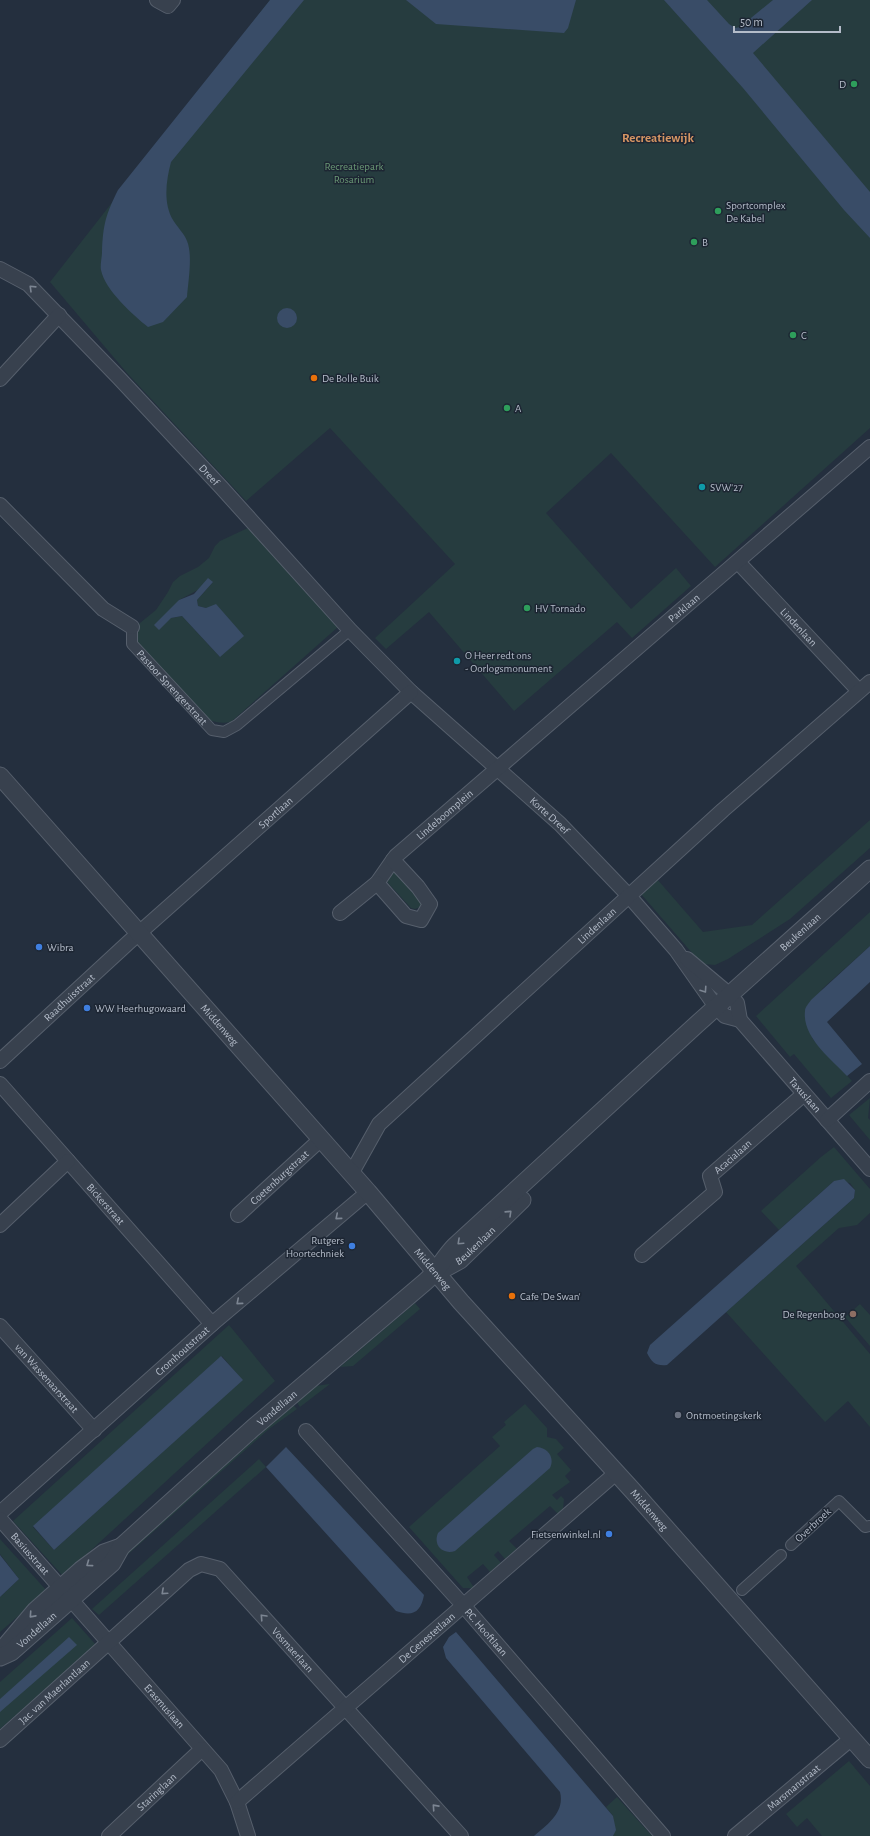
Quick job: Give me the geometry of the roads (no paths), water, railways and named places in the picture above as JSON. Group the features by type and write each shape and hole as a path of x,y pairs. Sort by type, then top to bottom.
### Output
{"street":[{"path":"157,0 168,6 173,0"},
{"name":"Dreef","path":"0,269 28,284 59,315 216,481 350,630 411,692"},
{"path":"0,379 59,315"},
{"name":"Parklaan","path":"497,768 870,447"},
{"name":"Pastoor Sprengerstraat","path":"0,505 103,609 132,627 132,644 212,730 224,732 237,725 350,630"},
{"name":"Lindenlaan","path":"738,562 859,692"},
{"name":"Lindenlaan","path":"351,1174 379,1124 723,810 870,682"},
{"name":"Korte Dreef","path":"411,692 560,824 629,896 676,950 719,1010"},
{"name":"Sportlaan","path":"139,934 411,692"},
{"name":"Lindeboomplein","path":"340,913 377,883 393,860 497,768"},
{"name":"Middenweg","path":"0,776 320,1140 368,1192 436,1273 870,1758"},
{"path":"377,883 406,916 421,920 430,904 418,887 393,860"},
{"name":"Beukenlaan","path":"436,1273 460,1260 719,1010 870,869"},
{"name":"Beukenlaan","path":"732,998 870,880"},
{"name":"Raadhuisstraat","path":"0,1061 139,934"},
{"name":"Korte Dreef","path":"676,950 732,998"},
{"name":"Taxuslaan","path":"732,998 740,1020 870,1169"},
{"path":"719,1010 724,1016 740,1020"},
{"path":"826,1120 870,1082"},
{"name":"Bickerstraat","path":"0,1084 212,1324"},
{"name":"Acacialaan","path":"642,1255 715,1192 710,1176 804,1094"},
{"name":"Coetenburgstraat","path":"238,1215 320,1140"},
{"path":"0,1224 68,1161"},
{"name":"Cromhoutstraat","path":"0,1513 212,1324 368,1192"},
{"name":"Vondellaan","path":"0,1657 11,1652 66,1594 81,1570 104,1553 121,1547 253,1428 436,1273"},
{"name":"van Wassenaarstraat","path":"0,1326 94,1430"},
{"name":"P.C. Hooftlaan","path":"306,1431 463,1605 663,1836"},
{"name":"De Genestetlaan","path":"237,1802 616,1473"},
{"name":"Overbroek","path":"791,1545 839,1501 865,1527 870,1526"},
{"name":"Basiusstraat","path":"0,1519 66,1594"},
{"path":"742,1590 781,1555"},
{"name":"Vosmaerlaan","path":"107,1642 189,1570 201,1564 220,1569 461,1836"},
{"name":"Vondellaan","path":"0,1654 5,1645 36,1610 66,1594"},
{"name":"Erasmuslaan","path":"66,1594 224,1774 237,1802 248,1836"},
{"name":"Jac. van Maerlantlaan","path":"0,1740 107,1642"},
{"name":"Marsmanstraat","path":"735,1836 852,1738"},
{"name":"Staringlaan","path":"111,1835 202,1749"}],"water":[{"path":"270,0 304,0 171,162 166,192 170,213 186,238 189,247 190,261 187,297 163,322 148,327 120,302 108,286 101,270 103,234 108,213 118,190"},
{"path":"406,0 576,0 568,28 564,33 436,24"},
{"path":"664,0 707,0 729,24 735,28 740,27 773,0 812,0 753,53 870,192 870,238 844,210 743,88"},
{"path":"287,308 294,311 297,318 294,325 287,328 280,325 277,318 280,311"},
{"path":"208,578 213,582 197,600 198,606 206,608 216,604 244,636 220,657 182,616 171,618 159,630 154,625 179,600 194,594"},
{"path":"870,946 870,982 827,1022 862,1064 847,1076 826,1055 813,1039 805,1021 805,1010 811,1000"},
{"path":"844,1179 855,1190 854,1198 667,1365 657,1364 651,1359 647,1353 650,1345 834,1181"},
{"path":"221,1356 243,1380 54,1550 33,1526"},
{"path":"286,1447 424,1595 421,1606 415,1612 402,1613 396,1611 266,1467"},
{"path":"537,1447 544,1449 550,1454 552,1460 550,1468 455,1551 446,1552 440,1548 437,1541 438,1533"},
{"path":"0,1555 19,1579 0,1597"},
{"path":"456,1632 613,1816 616,1830 613,1836 534,1836 550,1822 558,1812 561,1799 560,1792 446,1658 443,1647 449,1637"},
{"path":"69,1637 77,1645 0,1712 0,1699"}],"place":[{"name":"D","path":"854,84"},
{"name":"Sportcomplex De Kabel","path":"718,211"},
{"name":"B","path":"694,242"},
{"name":"C","path":"793,335"},
{"name":"De Bolle Buik","path":"314,378"},
{"name":"A","path":"507,408"},
{"name":"SVW'27","path":"702,487"},
{"name":"HV Tornado","path":"527,608"},
{"name":"O Heer redt ons - Oorlogsmonument","path":"457,661"},
{"name":"Wibra","path":"39,947"},
{"name":"WW Heerhugowaard","path":"87,1008"},
{"name":"Rutgers Hoortechniek","path":"352,1246"},
{"name":"Cafe 'De Swan'","path":"512,1296"},
{"name":"De Regenboog","path":"853,1314"},
{"name":"Ontmoetingskerk","path":"678,1415"},
{"name":"Fietsenwinkel.nl","path":"609,1534"}],"district":[{"name":"Recreatiewijk","path":"658,138"}],"park label":[{"name":"Recreatiepark Rosarium","path":"354,172"}]}
